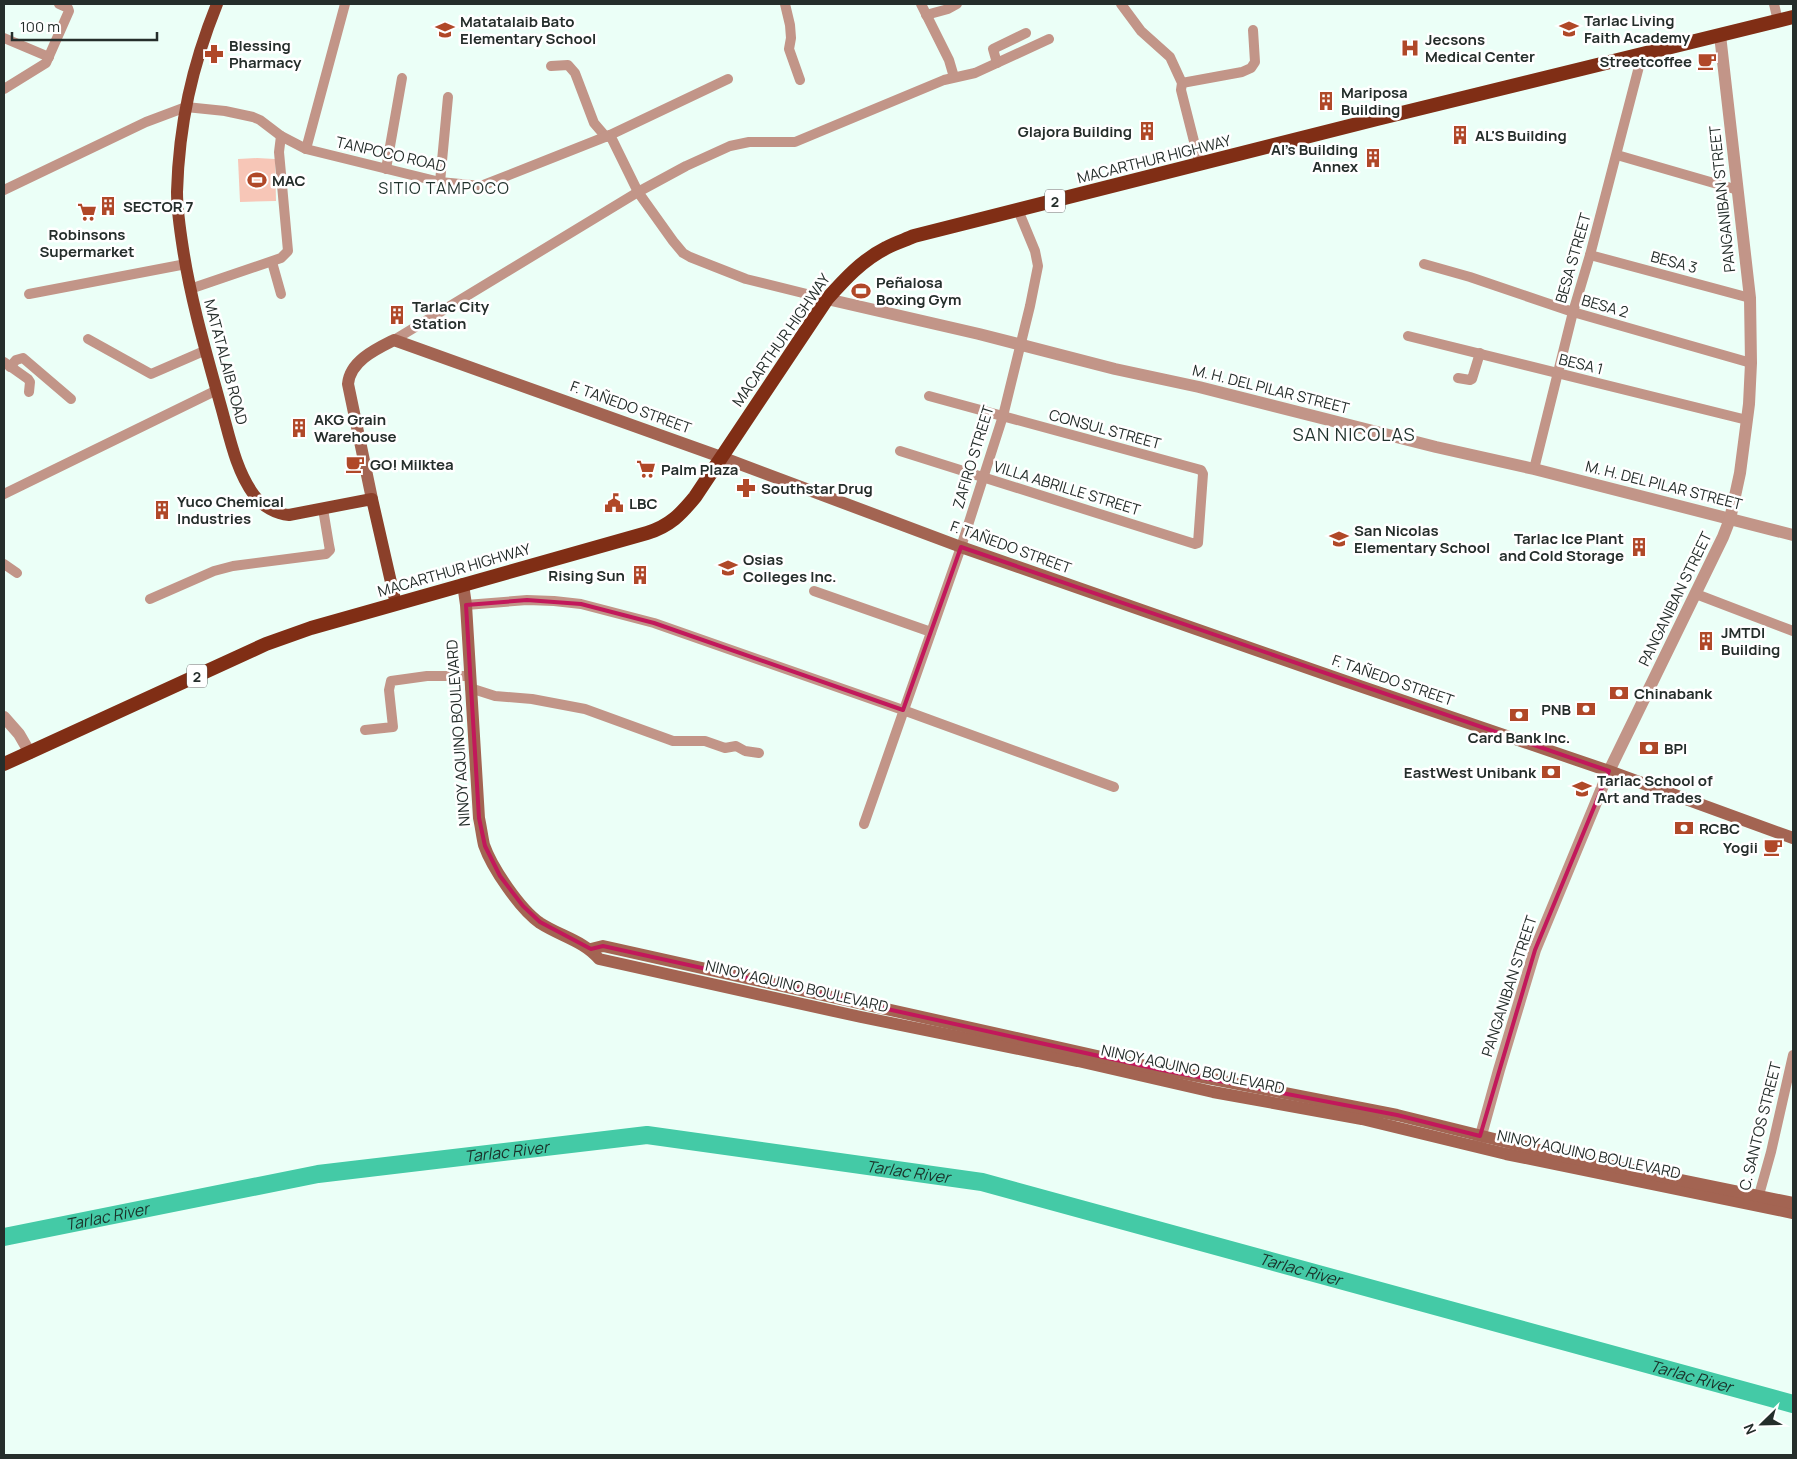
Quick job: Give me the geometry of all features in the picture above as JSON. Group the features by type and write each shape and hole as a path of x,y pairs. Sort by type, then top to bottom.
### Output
{"highway":[{"name":"MACARTHUR HIGHWAY","path":"4,764 266,644 311,628 664,527 679,516 695,497 827,299 844,279 885,248 914,236 1793,17"}],"main road":[{"name":"MATATALAIB ROAD","path":"216,4 201,43 186,106 179,151 177,194 190,289 204,351 235,454 244,478 255,497 272,511 281,514 289,516 372,498"},
{"name":"F. TAÑEDO STREET","path":"394,340 721,457 961,547 1609,771 1793,838"},
{"path":"394,340 362,360 352,370 348,384 396,604"},
{"name":"NINOY AQUINO BOULEVARD","path":"463,584 466,605 479,818 485,846 500,876 523,906 540,922 591,949 599,959 880,1021 1078,1061 1213,1092 1479,1142 1757,1200 1793,1213"},
{"name":"NINOY AQUINO BOULEVARD","path":"1757,1200 1793,1202"}],"street":[{"path":"4,89 46,62 69,11 68,8 59,4"},
{"path":"306,149 345,4"},
{"path":"785,4 791,38 788,49 800,80"},
{"path":"921,4 949,60 954,77"},
{"path":"926,15 948,9 957,4"},
{"path":"1121,4 1141,31 1170,57 1182,83 1181,90 1200,165"},
{"path":"1774,4 1778,21"},
{"path":"1182,83 1242,72 1251,68 1255,62 1253,30"},
{"path":"997,63 993,49 1026,33"},
{"name":"PANGANIBAN STREET","path":"1479,1142 1535,950 1609,771 1696,594 1730,519 1740,473 1747,420 1750,363 1750,298 1720,35"},
{"path":"4,38 49,57"},
{"path":"394,340 638,192 686,166 736,143 795,142 954,77 975,73 1049,39"},
{"name":"BESA STREET","path":"1534,469 1573,312 1617,155 1642,55"},
{"path":"552,66 568,65 575,73 594,122 608,136 638,192 673,241 684,253 746,279 827,299"},
{"path":"386,169 402,78"},
{"name":"TANPOCO ROAD","path":"186,106 245,115 260,120 282,136 306,149 440,182 481,186 608,136 728,79"},
{"path":"440,182 448,96"},
{"path":"4,190 139,126 186,106"},
{"path":"190,289 272,262 281,258 288,251 279,152 282,136"},
{"path":"1617,155 1738,190"},
{"name":"ZAFIRO STREET","path":"864,824 961,547 1003,416 1038,266 1035,251 1018,210"},
{"name":"BESA 3","path":"1590,255 1750,298"},
{"path":"272,262 281,294"},
{"path":"29,294 186,264"},
{"name":"BESA 2","path":"1424,264 1470,277 1573,312 1750,363"},
{"name":"M. H. DEL PILAR STREET","path":"827,299 1115,369 1198,387 1436,447 1534,469 1793,535"},
{"name":"BESA 1","path":"1408,336 1747,420"},
{"path":"88,339 151,374 204,351"},
{"path":"1458,378 1472,379 1480,353"},
{"path":"7,364 23,358 71,400"},
{"path":"7,364 28,379 30,382 29,392"},
{"path":"4,494 217,390"},
{"name":"CONSUL STREET","path":"929,396 1201,470 1204,474 1197,544"},
{"name":"VILLA ABRILLE STREET","path":"900,451 1197,544"},
{"path":"150,599 214,571 233,566 326,554 330,550 323,509"},
{"path":"4,564 17,573"},
{"path":"814,591 931,632"},
{"path":"1696,594 1793,631"},
{"path":"466,605 527,600 590,606 654,623 903,710 1114,787"},
{"path":"365,730 393,726 389,690 391,681 427,676 470,682 495,696 532,699 585,709 674,741 705,741 725,748 736,746 745,751 759,753"},
{"path":"4,717 19,734 30,753"},
{"name":"C. SANTOS STREET","path":"1757,1200 1771,1152 1793,1055"}],"highlighted area":[{"path":"961,547 1609,771 1535,950 1480,1136 1397,1115 1162,1070 603,946 591,949 540,922 523,906 500,876 485,846 479,818 466,605 527,600 581,604 654,623 903,710"}],"shaded area":[{"name":"MAC","path":"238,159 275,159 276,201 240,202"}],"waterway":[{"name":"Tarlac River","path":"4,1237 318,1174 647,1135 982,1182 1793,1404"}],"place":[{"name":"Tarlac Living Faith Academy","path":"1569,29"},
{"name":"Matatalaib Bato Elementary School","path":"445,30"},
{"name":"Jecsons Medical Center","path":"1410,48"},
{"name":"Blessing Pharmacy","path":"214,54"},
{"name":"Streetcoffee","path":"1707,61"},
{"name":"Mariposa Building","path":"1326,101"},
{"name":"Glajora Building","path":"1147,131"},
{"name":"AL'S Building","path":"1460,135"},
{"name":"Al's Building Annex","path":"1373,158"},
{"name":"MAC","path":"257,180"},
{"name":"SECTOR 7","path":"108,206"},
{"name":"Robinsons Supermarket","path":"87,212"},
{"name":"Peñalosa Boxing Gym","path":"861,291"},
{"name":"Tarlac City Station","path":"397,315"},
{"name":"AKG Grain Warehouse","path":"299,428"},
{"name":"GO! Milktea","path":"355,464"},
{"name":"Palm Plaza","path":"646,469"},
{"name":"Southstar Drug","path":"746,488"},
{"name":"LBC","path":"614,503"},
{"name":"Yuco Chemical Industries","path":"162,510"},
{"name":"San Nicolas Elementary School","path":"1339,539"},
{"name":"Tarlac Ice Plant and Cold Storage","path":"1639,547"},
{"name":"Osias Colleges Inc.","path":"728,568"},
{"name":"Rising Sun","path":"640,575"},
{"name":"JMTDI Building","path":"1706,641"},
{"name":"Chinabank","path":"1619,693"},
{"name":"PNB","path":"1586,709"},
{"name":"Card Bank Inc.","path":"1519,715"},
{"name":"BPI","path":"1649,748"},
{"name":"EastWest Unibank","path":"1551,772"},
{"name":"Tarlac School of Art and Trades","path":"1582,789"},
{"name":"RCBC","path":"1684,828"},
{"name":"Yogii","path":"1773,847"}],"district":[{"name":"SITIO TAMPOCO","path":"444,188"},
{"name":"SAN NICOLAS","path":"1354,434"}]}
